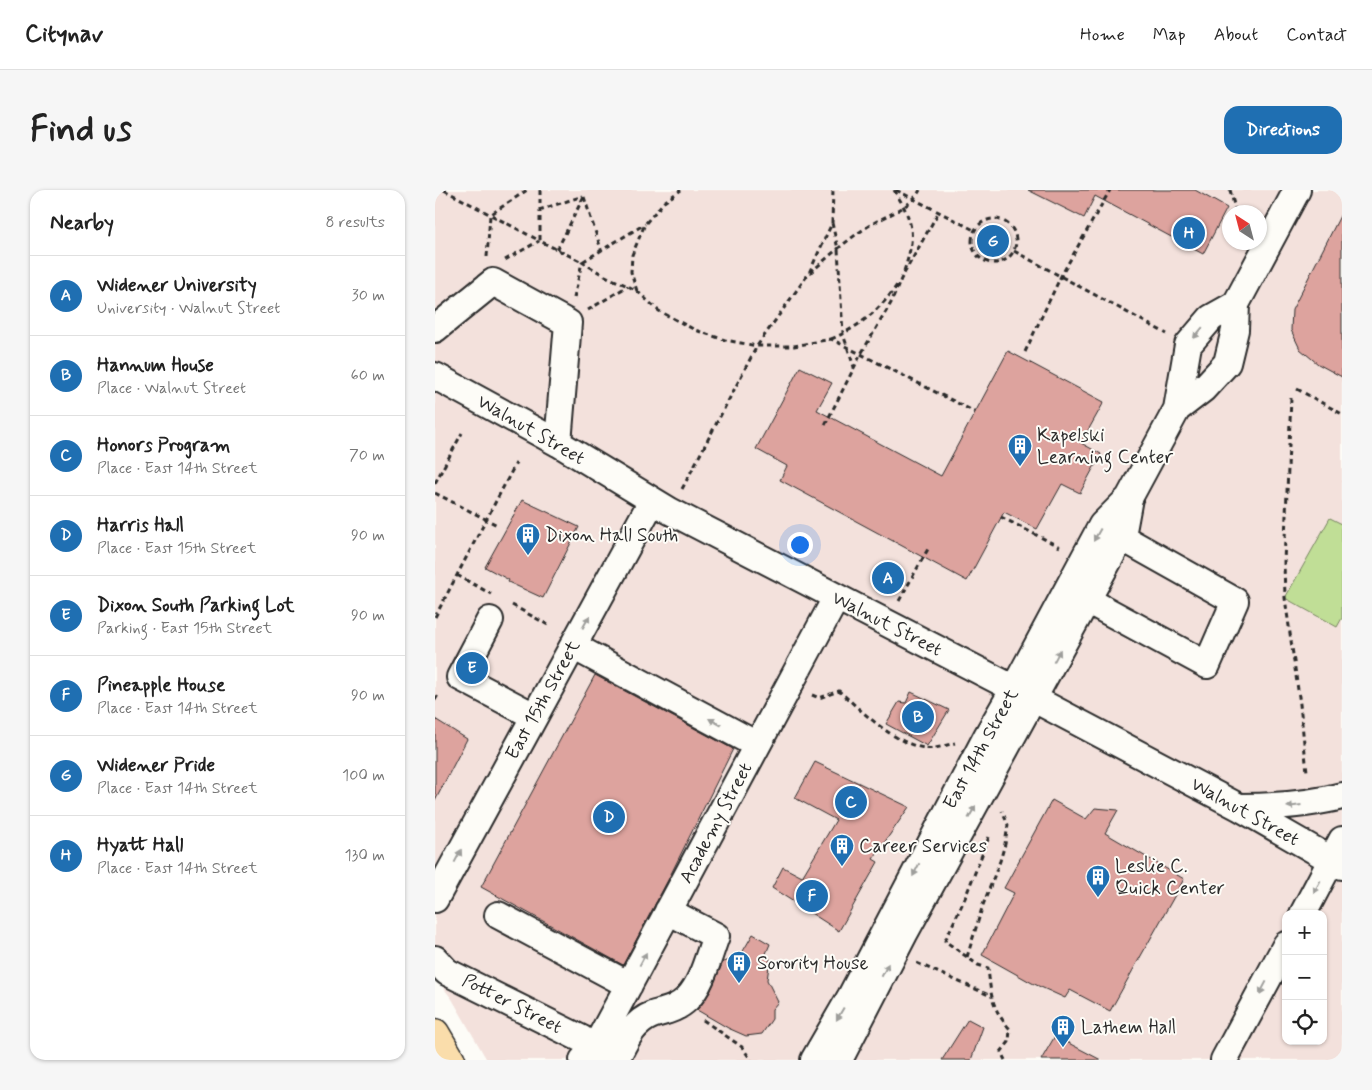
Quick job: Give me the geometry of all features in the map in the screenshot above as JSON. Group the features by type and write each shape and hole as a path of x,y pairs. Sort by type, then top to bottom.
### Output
{"main road":[{"path":"435,1033 451,1060"}],"street":[{"name":"East 14th Street","path":"1177,409 1203,389 1227,363 1235,330 1236,304 1297,190"},
{"path":"435,329 489,276 568,323 557,444"},
{"path":"1188,345 1211,318 1236,304"},
{"name":"East 14th Street","path":"814,1060 851,996 895,937 1024,694 1083,559 1102,525 1129,498 1177,409 1188,345"},
{"name":"Walnut Street","path":"435,376 557,444 661,506 1239,807 1339,856"},
{"name":"East 14th Street","path":"839,1060 987,736 1024,694 1087,600 1121,538 1129,498"},
{"name":"East 15th Street","path":"435,899 573,646 661,506"},
{"path":"1087,600 1207,665 1235,601 1121,538"},
{"name":"Academy Street","path":"603,1057 629,984 836,598"},
{"path":"490,620 460,677 534,716"},
{"path":"573,646 757,745"},
{"path":"1239,807 1284,807 1317,803 1342,796"},
{"path":"1305,910 1339,856"},
{"path":"603,1057 629,1034 639,1022 677,1007 695,991 717,936 668,911"},
{"path":"498,915 629,984"},
{"path":"1224,1060 1282,952"},
{"name":"Potter Street","path":"435,959 447,972 582,1039 603,1057"}],"path":[{"path":"445,190 605,276 637,291 659,311 695,330 725,340 757,346 794,346 831,339 861,323 888,298 901,279 938,213"},
{"path":"490,215 527,190"},
{"path":"539,190 540,241"},
{"path":"637,291 631,272 632,255 645,224 664,202 681,190"},
{"path":"833,190 832,223 838,249 843,334 854,368"},
{"path":"895,190 974,230"},
{"path":"825,425 861,354 891,303 912,248 911,225 905,207 895,190"},
{"path":"809,273 867,227 915,200 920,190"},
{"path":"1025,352 1061,276 1110,190"},
{"path":"1230,190 1234,205"},
{"path":"539,210 584,196"},
{"path":"584,196 601,249"},
{"path":"557,250 584,196"},
{"path":"489,276 490,215"},
{"path":"993,218 1008,223 1016,236 1016,244 1013,251 1009,257 997,263 983,261 977,256 971,244 974,230 985,220 993,218"},
{"path":"661,506 757,346 809,273 832,223"},
{"path":"568,323 582,262 645,224"},
{"path":"489,276 540,241"},
{"path":"1013,251 1188,345"},
{"path":"568,323 628,286"},
{"path":"831,339 975,412"},
{"path":"1297,389 1342,414"},
{"path":"1291,398 1284,562 1285,598 1300,704 1307,772"},
{"path":"435,483 462,433"},
{"path":"435,616 516,463"},
{"path":"435,493 497,525"},
{"path":"1001,517 1083,559"},
{"path":"887,624 928,549"},
{"path":"788,688 819,698 839,691 884,729 911,745 927,749 987,736"},
{"path":"435,700 438,696"},
{"path":"967,957 1005,844 1008,825 1000,807 997,816"},
{"path":"990,834 965,898 945,941 978,965 988,968 991,996 999,1017 1010,1029 1009,1042 1001,1052 1005,1060"},
{"path":"895,937 991,996"},
{"path":"686,1000 704,1021 742,1047 751,1060"}],"shaded area":[{"path":"435,190 1342,190 1342,1060 487,1060 452,999 435,977"}],"green space":[{"path":"1330,518 1342,524 1342,618 1337,627 1285,598"}],"building":[{"path":"1028,190 1195,190 1222,205 1222,218 1203,254 1095,196 1084,218"},
{"path":"1342,212 1342,377 1318,364 1300,349 1291,330 1292,310"},
{"name":"Kapelski Learning Center","path":"1008,351 1104,402 1081,443 1101,454 1080,493 1062,484 1037,529 1004,512 967,581 780,480 787,466 756,449 800,367 832,383 817,410 941,476"},
{"name":"Dixon Hall South","path":"522,500 579,527 543,598 508,582 509,580 485,567"},
{"path":"595,675 733,749 668,880 623,965 481,887"},
{"path":"911,692 949,710 927,746 886,724 899,702 906,703"},
{"path":"435,719 467,739 435,801"},
{"path":"815,762 909,807 873,859 878,862 839,931 772,888 783,867 802,877 836,820 795,798"},
{"name":"Leslie C. Quick Center","path":"1052,800 1086,819 1095,808 1118,810 1105,833 1184,879 1110,1011 1070,990 1065,998 1032,983 982,955 1014,893 1004,888"},
{"name":"Sorority House","path":"753,934 770,944 765,956 770,959 767,980 778,1002 772,1009 772,1019 762,1034 746,1036 697,1010 710,992 723,962 739,958"},
{"path":"968,1019 983,1027 971,1060 942,1060"},
{"name":"Lathem Hall","path":"1055,1036 1101,1060 1041,1060"}],"place":[{"name":"Hyatt Hall","path":"1189,233"},
{"name":"Widener Pride","path":"993,241"},
{"name":"Kapelski Learning Center","path":"1020,467"},
{"name":"Dixon Hall South","path":"528,556"},
{"name":"Widener University","path":"888,578"},
{"name":"Dixon South Parking Lot","path":"472,668"},
{"name":"Hannum House","path":"918,717"},
{"name":"Honors Program","path":"851,802"},
{"name":"Harris Hall","path":"609,817"},
{"name":"Career Services","path":"842,867"},
{"name":"Pineapple House","path":"812,896"},
{"name":"Leslie C. Quick Center","path":"1098,898"},
{"name":"Sorority House","path":"739,984"},
{"name":"Lathem Hall","path":"1063,1048"}]}
